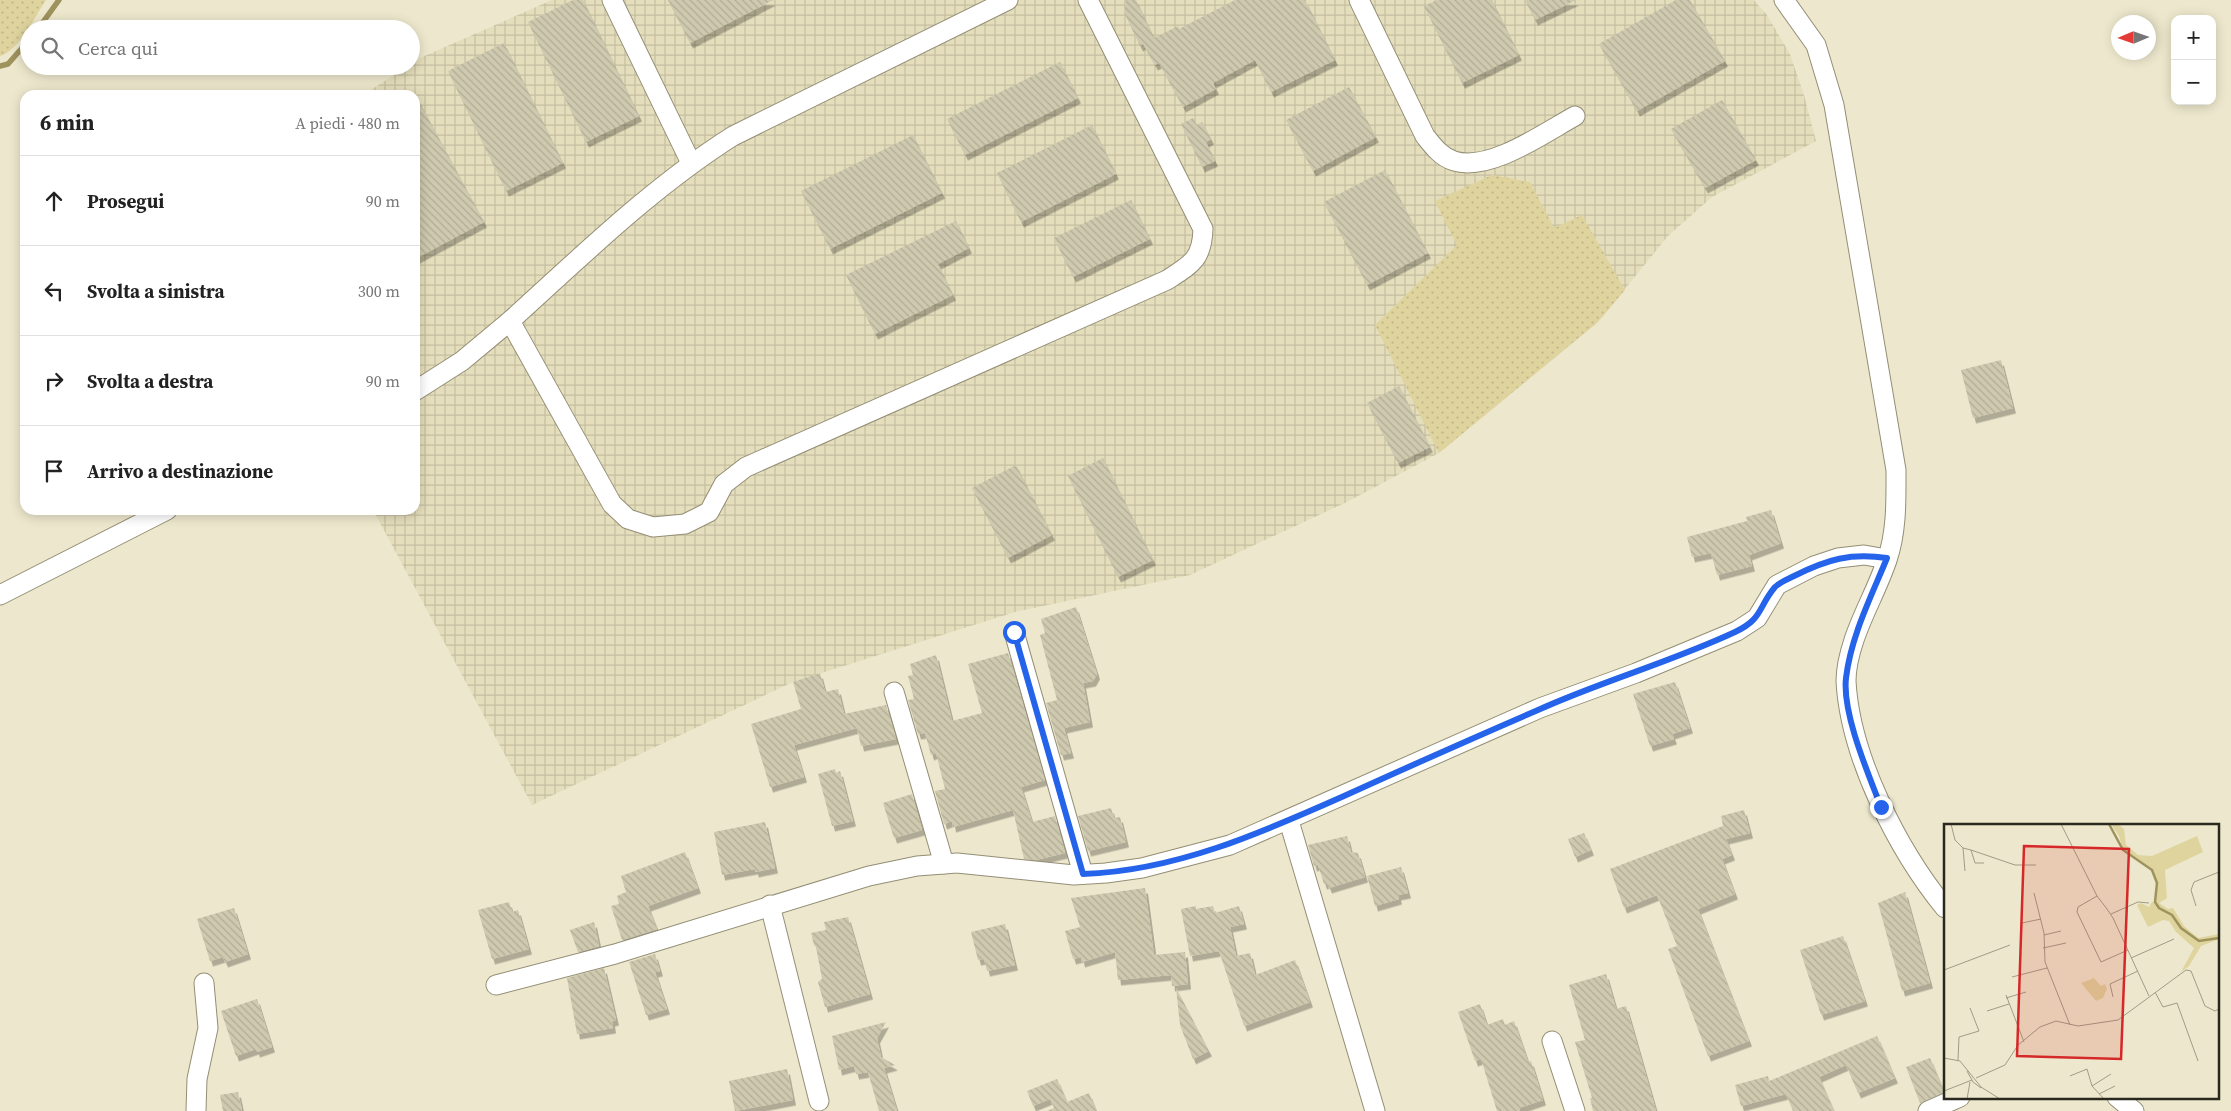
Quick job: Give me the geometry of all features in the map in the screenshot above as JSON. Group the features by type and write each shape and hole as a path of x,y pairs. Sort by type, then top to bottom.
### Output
{"street":[{"path":"612,0 691,163"},
{"path":"420,388 462,361 510,321 640,203 691,163 733,136 1008,0"},
{"path":"510,321 612,504 628,519 653,527 685,524 709,512 724,484 746,467 1167,280 1187,267 1202,248 1203,228 1088,0"},
{"path":"1359,0 1425,136 1438,152 1455,161 1477,162 1500,157 1575,116"},
{"path":"1784,0 1816,45 1834,105 1896,470 1896,510 1887,558 1853,642 1846,680 1850,709 1862,757 1881,807 1922,880 1944,907"},
{"path":"0,595 157,515"},
{"path":"496,986 615,954 869,876 917,866 957,863 1083,874 1106,874 1151,866 1230,845 1289,821 1540,708 1636,673 1737,631 1757,618 1777,585 1814,566 1838,558 1864,555 1887,558"},
{"path":"1014,632 1083,874"},
{"path":"894,692 944,864"},
{"path":"1289,821 1375,1111"},
{"path":"770,905 819,1101"},
{"path":"196,1111 197,1079 208,1028 204,983"},
{"path":"1552,1041 1575,1111"},
{"path":"1928,1111 1958,1098"},
{"path":"2118,1098 2134,1111"}],"shaded area":[{"path":"0,0 46,0 34,20 20,20 20,40 13,48 0,56"},
{"path":"552,0 1754,0 1767,15 1790,54 1804,95 1816,141 1712,197 1668,236 1598,322 1439,453 1347,502 1190,575 1015,612 793,682 532,805 376,515 420,515 420,90 371,90 394,75 420,75 420,58"},
{"path":"1492,175 1530,182 1554,228 1582,215 1625,290 1598,322 1439,453 1375,325 1457,245 1435,201"}],"building":[{"path":"573,0 583,0 639,116 586,142 528,22"},
{"path":"668,0 773,0 690,43"},
{"path":"1126,0 1136,0 1154,38 1178,26 1179,29 1235,0 1305,0 1335,60 1271,92 1255,60 1213,83 1216,89 1183,107 1159,63 1155,65 1143,44 1140,46 1124,12"},
{"path":"1437,0 1492,0 1519,55 1462,83 1424,6"},
{"path":"1525,0 1576,0 1535,20"},
{"path":"1676,0 1690,0 1725,61 1637,111 1599,44"},
{"path":"504,43 563,163 506,191 448,71"},
{"path":"1060,62 1078,98 965,155 947,119"},
{"path":"1349,87 1376,137 1313,171 1286,120"},
{"path":"1722,100 1756,160 1705,188 1671,129"},
{"path":"420,103 484,222 420,256"},
{"path":"1193,118 1197,125 1202,122 1211,139 1206,142 1215,161 1202,167 1181,124"},
{"path":"1092,125 1116,174 1021,222 997,173"},
{"path":"913,135 942,193 830,249 801,191"},
{"path":"1385,170 1428,253 1367,285 1324,202"},
{"path":"1131,200 1150,239 1073,277 1054,238"},
{"path":"956,221 969,248 938,264 953,295 875,334 846,275"},
{"path":"2001,360 2013,408 1973,418 1961,370"},
{"path":"1399,386 1430,447 1398,463 1367,403"},
{"path":"1103,458 1153,560 1118,577 1068,476"},
{"path":"1016,465 1052,535 1008,558 972,488"},
{"path":"1771,510 1781,543 1749,555 1752,566 1717,575 1711,553 1692,557 1687,537 1747,521 1746,517"},
{"path":"1076,607 1097,674 1093,681 1083,683 1090,722 1064,728 1071,753 1061,755 1046,703 1057,700 1040,635 1045,633 1041,619"},
{"path":"1008,653 1045,780 1021,787 1032,822 1055,816 1065,853 1036,860 1024,859 1013,810 953,827 952,821 944,824 935,791 945,789 936,753 931,755 925,733 918,734 908,700 914,699 908,676 913,675 910,664 936,655 952,721 982,713 968,664"},
{"path":"820,673 825,692 838,689 844,714 886,705 896,739 861,746 857,728 794,745 804,777 770,787 751,724 801,709 793,682"},
{"path":"1675,682 1690,728 1672,734 1674,739 1650,746 1633,694"},
{"path":"835,769 836,773 840,771 853,821 832,826 818,774"},
{"path":"912,794 922,830 894,838 883,803"},
{"path":"1111,808 1114,818 1120,817 1126,842 1088,851 1078,816"},
{"path":"1744,810 1750,833 1726,839 1732,855 1722,859 1735,894 1698,909 1749,1041 1708,1056 1668,949 1677,946 1657,895 1624,908 1610,869 1723,826 1721,816"},
{"path":"765,822 775,868 756,872 755,869 722,875 714,832"},
{"path":"1584,833 1591,850 1575,857 1568,839"},
{"path":"1347,836 1351,852 1358,853 1365,877 1329,888 1327,883 1324,884 1318,865 1314,866 1308,845"},
{"path":"685,852 698,888 648,906 657,929 622,940 611,906 619,904 617,896 626,892 621,876"},
{"path":"1401,867 1408,893 1398,895 1399,899 1375,906 1367,876"},
{"path":"1145,888 1154,955 1185,952 1188,984 1172,986 1171,975 1118,980 1115,952 1082,962 1081,957 1073,959 1065,931 1080,927 1071,898"},
{"path":"1905,892 1930,983 1902,991 1878,903"},
{"path":"509,902 512,912 518,910 529,949 492,959 478,910"},
{"path":"1196,906 1196,909 1213,906 1215,913 1239,906 1244,924 1230,927 1236,956 1250,953 1255,975 1295,960 1310,1002 1244,1026 1219,951 1190,956 1181,909"},
{"path":"234,908 248,954 225,962 223,957 210,961 197,919"},
{"path":"848,917 870,994 825,1007 818,982 822,979 816,947 811,933 826,930 824,922"},
{"path":"594,922 599,946 578,952 570,930"},
{"path":"1005,924 1015,965 987,971 984,959 978,960 971,932"},
{"path":"1843,936 1865,1001 1821,1015 1800,950"},
{"path":"655,954 660,971 655,972 667,1009 646,1015 629,962"},
{"path":"604,968 616,1020 612,1021 613,1028 577,1034 567,978"},
{"path":"1606,974 1616,1009 1626,1006 1656,1111 1593,1111 1590,1098 1592,1098 1575,1042 1585,1040 1569,985"},
{"path":"1176,988 1209,1051 1193,1059 1180,1025"},
{"path":"257,999 272,1047 257,1052 256,1049 236,1056 221,1011"},
{"path":"1480,1004 1487,1025 1503,1019 1505,1025 1514,1021 1528,1062 1531,1061 1543,1100 1519,1108 1520,1111 1497,1111 1481,1059 1475,1061 1458,1012"},
{"path":"886,1022 877,1038 881,1057 895,1065 884,1068 897,1111 879,1111 868,1072 856,1074 854,1066 839,1070 832,1036"},
{"path":"1877,1036 1895,1078 1858,1093 1846,1065 1819,1077 1834,1111 1793,1111 1786,1094 1741,1106 1735,1085 1768,1076 1769,1081"},
{"path":"1930,1058 1944,1092 1920,1103 1906,1067"},
{"path":"787,1069 793,1100 735,1111 729,1081"},
{"path":"1057,1079 1067,1102 1089,1093 1096,1111 1047,1111 1054,1108 1050,1099 1033,1106 1027,1091"},
{"path":"238,1092 242,1111 223,1111 220,1095"}],"waterway":[{"path":"45,20 59,0"},
{"path":"0,66 8,64 20,50"}],"route":[{"path":"1014,632 1083,874 1106,874 1142,868 1230,845 1289,821 1540,708 1636,673 1737,631 1757,618 1777,585 1814,566 1838,558 1864,555 1887,558 1853,642 1846,680 1850,709 1862,757 1881,807"}]}
